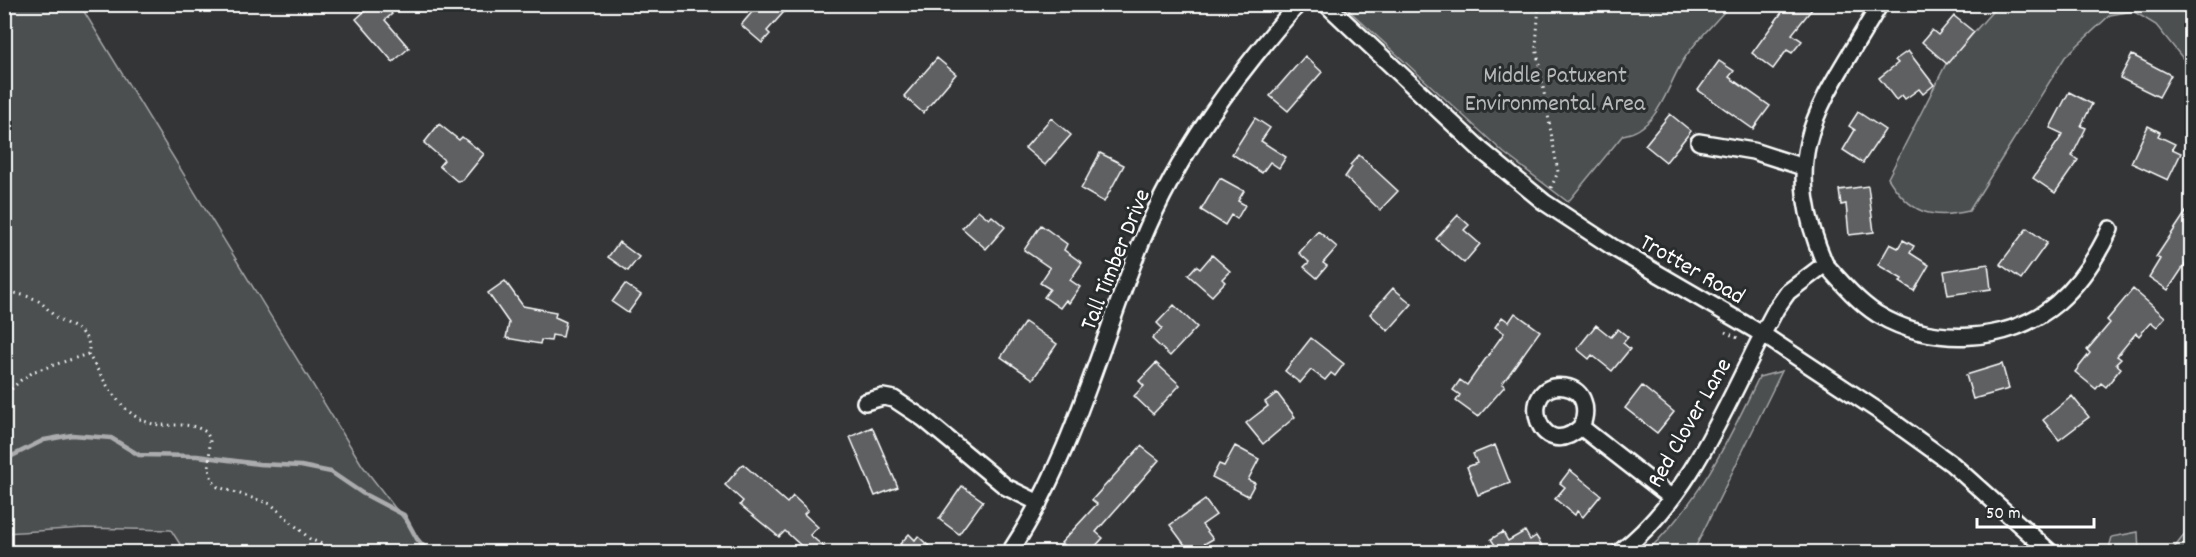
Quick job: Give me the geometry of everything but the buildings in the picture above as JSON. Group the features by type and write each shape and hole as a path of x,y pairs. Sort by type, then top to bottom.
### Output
{"street":[{"name":"Tall Timber Drive","path":"1010,552 1039,503 1069,439 1142,242 1182,158 1228,87 1298,4"},
{"name":"Trotter Road","path":"1326,4 1481,150 1545,202 1614,248 1762,334 1916,436 1986,493 2050,552"},
{"path":"1880,4 1819,110 1809,134 1803,166 1802,188 1807,214 1825,264 1857,298 1897,325 1943,336 1968,336 2014,328 2056,304 2086,272 2110,229"},
{"path":"1699,142 1753,151 1803,166"},
{"name":"Red Clover Lane","path":"1620,552 1672,498 1711,435 1762,334 1788,292 1825,264"},
{"path":"865,402 883,397 894,399 924,419 1006,487 1039,503"},
{"path":"1581,427 1672,498"}],"path":[{"path":"1539,4 1536,46 1558,172 1545,202"},
{"path":"4,289 40,302 58,319 74,326 87,340 88,354 117,400 130,412 156,424 187,424 206,432 210,439 209,469 212,480 218,487 271,504 310,540 340,552"},
{"path":"1717,327 1737,339 1762,334"},
{"path":"4,396 35,371 88,354"}],"green space":[{"path":"5,4 80,5 362,465 429,552 185,552 171,530 84,528 5,533"},
{"name":"Middle Patuxent Environmental Area","path":"1343,5 1730,5 1685,58 1652,117 1635,132 1623,135 1568,202 1504,153"},
{"path":"1998,5 2191,5 2191,111 2185,61 2156,25 2133,11 2110,15 2065,57 1969,211 1943,215 1922,211 1904,199 1888,178 1946,64"},
{"path":"1782,371 1693,552 1646,552 1682,513 1697,492 1724,448 1759,377"},
{"path":"2191,526 2191,552 2171,552"},
{"path":"2138,532 2139,552 2108,552 2112,537"}],"waterway":[{"path":"4,460 44,440 72,435 111,438 139,455 197,456 259,464 301,466 331,472 362,493 404,515 417,539 429,552"}]}
